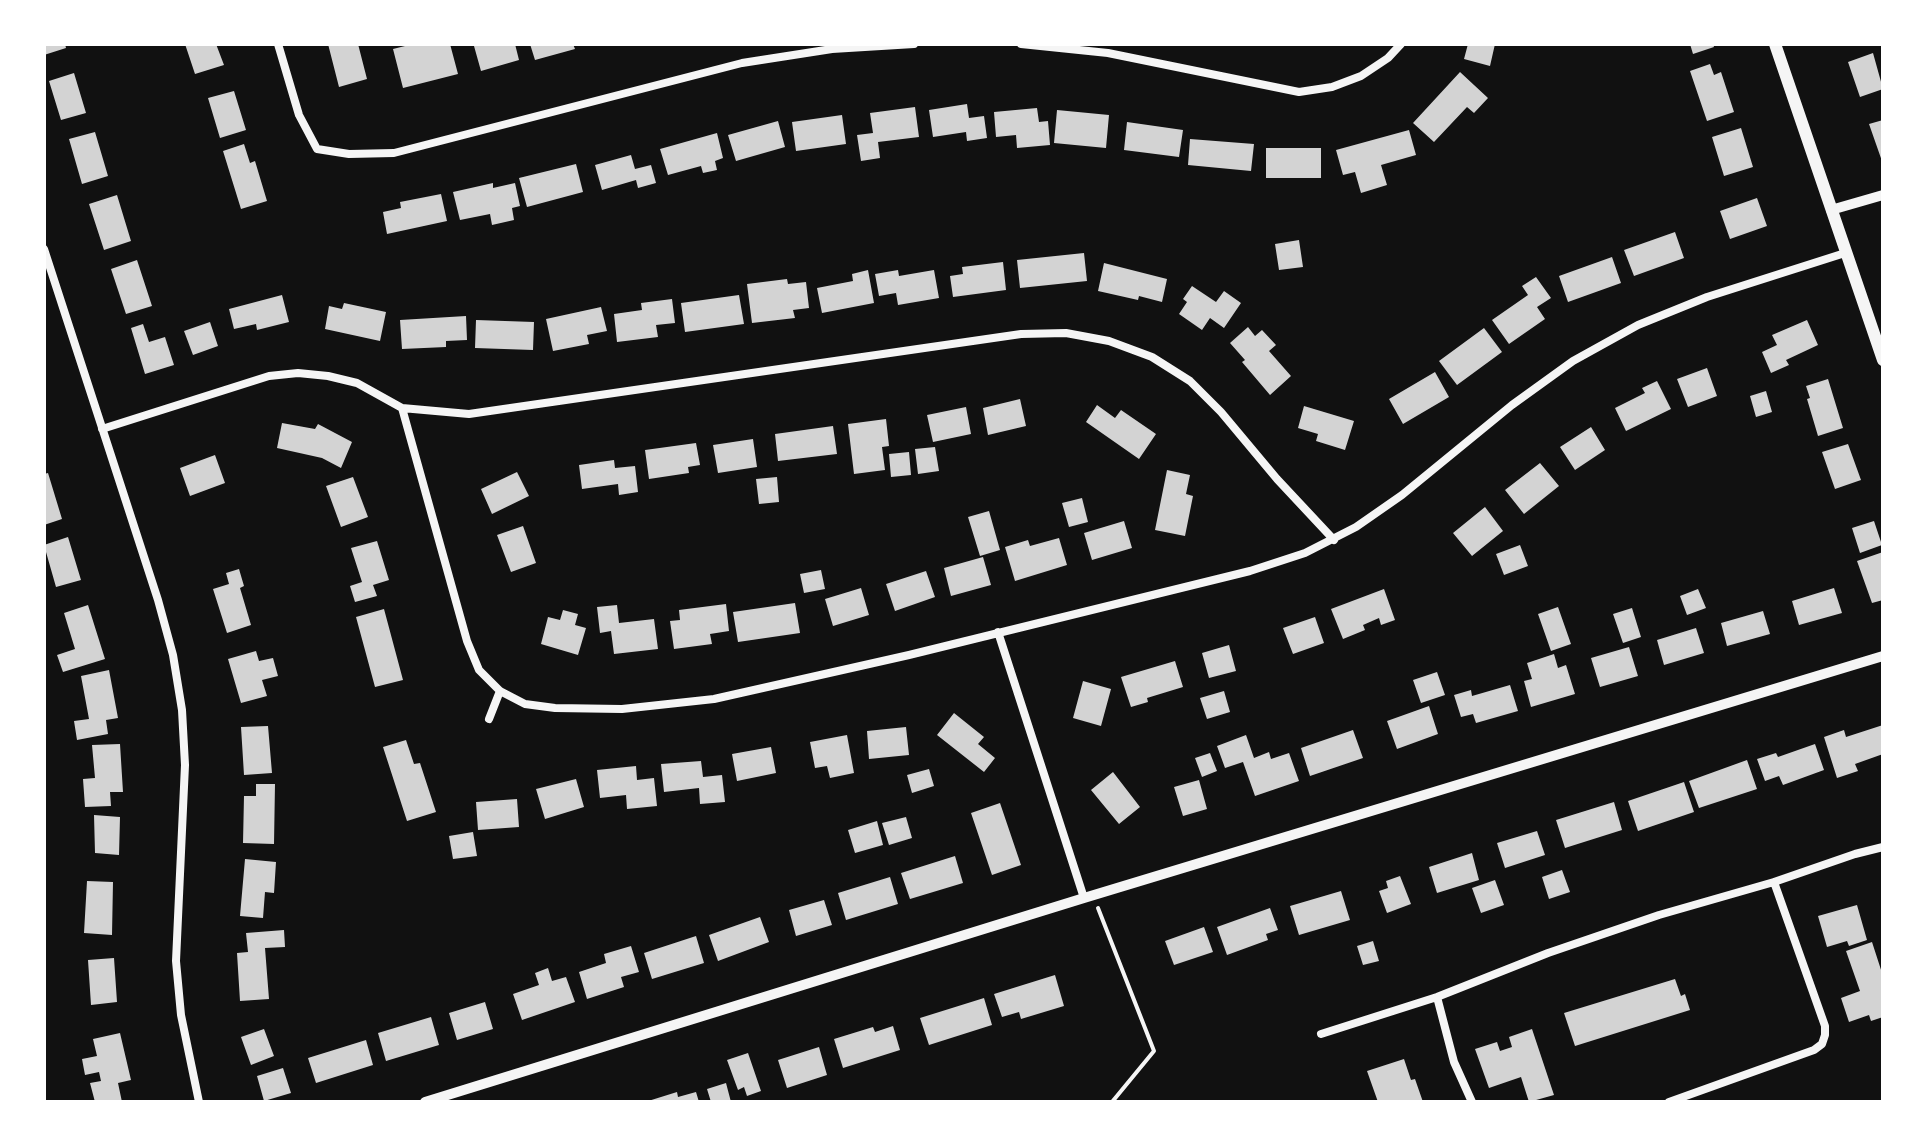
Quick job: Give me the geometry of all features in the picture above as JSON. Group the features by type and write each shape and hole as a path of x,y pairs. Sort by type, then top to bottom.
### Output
{"main road":[{"path":"1775,44 1883,360"}],"street":[{"path":"278,44 299,115 317,149 349,154 394,153 742,63 832,49 914,44"},
{"path":"1021,44 1108,53 1299,92 1332,87 1361,76 1388,58 1401,44"},
{"path":"1831,210 1883,195"},
{"path":"44,249 173,655 182,710 184,793 176,961 181,1015 199,1102"},
{"path":"402,408 467,641 479,670 500,691 525,704 555,708 622,709 714,699 909,655 1250,571 1305,553 1334,540 1402,495 1512,405 1573,361 1638,325 1707,297 1845,253"},
{"path":"102,429 269,376 298,373 357,383 402,408 469,414 1021,334 1066,333 1109,341 1152,357 1190,381 1334,540"},
{"path":"998,632 1088,897"},
{"path":"425,1102 1883,656"},
{"path":"489,719 500,691"},
{"path":"1321,1034 1437,997 1603,934 1883,847"},
{"path":"1669,1102 1814,1050 1822,1044 1825,1026 1774,882"},
{"path":"1437,997 1454,1062 1472,1102"}],"path":[{"path":"1088,897 1103,917 1154,1051 1112,1102"}],"building":[{"path":"44,44 65,44 66,48 44,55"},
{"path":"185,44 216,44 224,65 195,74"},
{"path":"328,44 358,44 367,79 339,87"},
{"path":"413,44 450,44 458,74 403,88 393,49"},
{"path":"515,44 519,60 481,71 474,46"},
{"path":"530,44 573,44 575,49 535,60"},
{"path":"1468,44 1495,44 1490,66 1464,59"},
{"path":"1690,44 1713,44 1714,47 1693,54"},
{"path":"1873,53 1883,89 1860,97 1848,62"},
{"path":"1710,64 1714,75 1721,72 1734,112 1707,121 1690,71"},
{"path":"1460,72 1488,98 1474,113 1467,107 1434,142 1413,123"},
{"path":"74,73 86,113 61,120 49,81"},
{"path":"234,91 246,130 220,138 208,98"},
{"path":"967,104 969,118 984,116 987,138 967,141 966,132 933,137 929,110"},
{"path":"915,107 919,137 878,142 880,158 861,161 857,135 873,133 870,113"},
{"path":"1037,108 1039,122 1048,121 1050,145 1017,148 1016,135 996,137 994,112"},
{"path":"1057,110 1109,115 1106,148 1054,143"},
{"path":"842,115 846,144 796,151 792,122"},
{"path":"1883,120 1883,164 1869,124"},
{"path":"778,121 785,147 736,161 728,135"},
{"path":"1127,122 1183,130 1179,157 1124,150"},
{"path":"1741,128 1753,167 1724,176 1712,137"},
{"path":"1409,130 1416,155 1381,165 1387,185 1361,193 1355,172 1343,175 1336,150"},
{"path":"95,132 108,176 82,184 69,139"},
{"path":"717,133 723,158 715,161 717,170 703,173 701,166 668,175 660,149"},
{"path":"1190,139 1254,144 1251,171 1188,165"},
{"path":"244,144 250,163 255,161 267,201 241,209 223,151"},
{"path":"1266,148 1321,148 1321,178 1266,178"},
{"path":"631,155 635,169 651,165 656,183 638,188 636,180 602,190 595,165"},
{"path":"576,164 583,192 527,207 519,178"},
{"path":"493,183 493,188 515,183 520,206 512,208 514,220 492,225 490,214 460,220 453,192"},
{"path":"441,194 447,221 387,234 383,212 401,208 400,202"},
{"path":"117,195 131,241 104,250 89,204"},
{"path":"1757,198 1767,226 1730,239 1720,211"},
{"path":"1675,232 1684,258 1634,276 1624,250"},
{"path":"1299,240 1303,267 1279,270 1275,244"},
{"path":"1084,253 1087,281 1020,288 1017,260"},
{"path":"1612,257 1621,283 1568,302 1559,276"},
{"path":"137,260 152,306 126,314 111,269"},
{"path":"1003,262 1006,290 953,297 950,276 963,274 962,267"},
{"path":"1104,263 1167,279 1162,302 1098,291"},
{"path":"868,270 874,303 822,313 817,288 853,281 852,274"},
{"path":"898,270 899,276 934,270 939,298 898,305 896,293 879,296 875,274"},
{"path":"1536,277 1551,298 1537,307 1545,319 1509,344 1492,320 1528,295 1522,286"},
{"path":"787,279 788,284 806,282 809,308 793,310 795,318 752,323 747,284"},
{"path":"1192,286 1216,302 1224,291 1241,303 1224,328 1210,318 1202,330 1179,314 1187,302 1183,299"},
{"path":"282,295 289,322 257,330 256,324 234,329 229,309"},
{"path":"739,295 744,324 685,332 681,303"},
{"path":"672,299 675,323 656,325 658,337 617,342 614,314 642,310 641,303"},
{"path":"344,303 386,312 380,341 325,329 329,306 342,309"},
{"path":"601,307 607,331 587,335 589,344 553,351 546,319"},
{"path":"466,316 467,340 446,341 446,347 402,349 400,320"},
{"path":"476,320 534,322 533,350 475,348"},
{"path":"1807,320 1818,345 1786,360 1789,365 1771,373 1762,352 1777,345 1772,335"},
{"path":"210,322 218,346 193,355 184,331"},
{"path":"143,324 149,342 165,337 174,365 145,374 131,328"},
{"path":"1248,327 1255,336 1262,330 1276,345 1269,351 1291,376 1270,395 1230,343"},
{"path":"1484,328 1502,352 1457,385 1439,361"},
{"path":"1707,368 1717,396 1688,407 1677,379"},
{"path":"1435,372 1449,397 1403,424 1389,399"},
{"path":"1828,379 1843,428 1818,436 1806,386"},
{"path":"1657,381 1671,409 1626,431 1615,408 1645,393 1642,388"},
{"path":"1766,391 1772,412 1756,417 1750,396"},
{"path":"1020,399 1026,426 988,435 983,408"},
{"path":"1097,405 1115,418 1121,410 1156,434 1139,459 1086,422"},
{"path":"1304,406 1354,421 1345,450 1316,441 1318,434 1298,428"},
{"path":"966,407 971,434 933,442 927,415"},
{"path":"886,419 889,446 882,447 885,470 854,474 848,424"},
{"path":"282,423 315,429 318,424 352,442 341,468 322,458 277,448"},
{"path":"833,426 837,454 778,461 775,434"},
{"path":"1591,427 1605,450 1575,470 1560,447"},
{"path":"753,439 757,467 718,473 713,445"},
{"path":"696,443 700,465 688,467 689,473 649,479 645,450"},
{"path":"1848,444 1861,480 1835,489 1822,452"},
{"path":"935,447 939,471 918,474 915,449"},
{"path":"909,452 911,475 891,477 889,454"},
{"path":"215,455 225,483 190,496 180,468"},
{"path":"614,460 615,468 635,466 638,492 619,495 618,484 582,489 579,465"},
{"path":"1540,463 1559,486 1524,514 1505,490"},
{"path":"1167,470 1190,475 1186,494 1193,496 1185,536 1155,530"},
{"path":"517,472 529,496 492,514 481,489"},
{"path":"48,473 62,519 44,525 44,474"},
{"path":"353,477 368,517 341,527 326,486"},
{"path":"777,477 779,502 759,504 756,479"},
{"path":"1082,498 1088,522 1069,527 1062,503"},
{"path":"1485,507 1503,531 1472,556 1453,533"},
{"path":"989,511 1000,550 980,556 968,517"},
{"path":"1124,521 1132,548 1092,560 1084,533"},
{"path":"1874,521 1882,545 1860,553 1852,528"},
{"path":"523,526 536,563 511,572 497,535"},
{"path":"68,537 81,580 56,587 44,545"},
{"path":"1059,538 1067,565 1015,581 1005,547 1028,540 1030,546"},
{"path":"377,541 389,580 373,585 377,596 355,602 350,586 362,582 351,548"},
{"path":"1520,545 1528,566 1504,575 1496,554"},
{"path":"1883,552 1883,600 1872,603 1857,561"},
{"path":"983,557 991,585 951,596 944,568"},
{"path":"239,569 244,586 240,588 251,625 227,633 213,589 229,584 226,573"},
{"path":"821,570 825,589 804,593 800,574"},
{"path":"926,571 935,597 895,611 886,584"},
{"path":"861,588 869,615 833,626 825,599"},
{"path":"1834,588 1842,613 1799,625 1792,601"},
{"path":"1384,589 1395,620 1381,625 1379,618 1363,625 1365,630 1343,639 1331,609"},
{"path":"1698,589 1706,608 1687,615 1680,596"},
{"path":"795,603 800,633 738,642 733,612"},
{"path":"726,604 729,631 710,634 712,644 674,649 670,621 680,620 679,610"},
{"path":"88,605 105,659 63,672 57,655 75,649 64,613"},
{"path":"617,605 619,623 654,619 658,649 614,654 611,631 600,633 597,607"},
{"path":"1558,607 1571,644 1551,651 1538,614"},
{"path":"1632,608 1641,637 1623,643 1613,614"},
{"path":"384,609 403,680 375,687 356,617"},
{"path":"563,610 578,614 575,625 586,628 578,655 541,644 548,617 560,620"},
{"path":"1763,611 1770,634 1727,646 1721,623"},
{"path":"1315,617 1324,643 1293,654 1283,628"},
{"path":"1696,628 1704,653 1664,665 1657,640"},
{"path":"1229,645 1236,671 1209,678 1202,653"},
{"path":"1629,647 1638,676 1600,687 1591,658"},
{"path":"256,651 259,661 273,658 278,676 262,680 267,696 241,703 228,659"},
{"path":"1554,654 1558,668 1566,665 1575,694 1531,707 1524,681 1532,679 1527,663"},
{"path":"1175,661 1183,687 1147,698 1148,702 1131,707 1121,677"},
{"path":"109,670 118,718 106,720 108,734 77,740 74,721 89,719 81,676"},
{"path":"1437,672 1445,695 1421,703 1413,680"},
{"path":"1083,681 1111,689 1101,726 1073,718"},
{"path":"1510,685 1518,711 1476,723 1473,714 1461,717 1454,695 1471,690 1472,696"},
{"path":"1224,691 1230,712 1207,719 1200,698"},
{"path":"1429,706 1438,734 1397,749 1387,721"},
{"path":"954,713 984,737 978,744 995,758 984,772 937,735"},
{"path":"1883,725 1883,754 1855,764 1858,771 1837,778 1824,737 1844,730 1846,737"},
{"path":"268,726 272,773 244,775 241,727"},
{"path":"906,727 909,755 869,759 867,731"},
{"path":"1353,730 1363,758 1310,776 1301,748"},
{"path":"847,735 854,773 830,778 827,766 815,768 810,742"},
{"path":"1246,735 1254,758 1269,752 1271,759 1289,753 1299,781 1255,796 1243,762 1225,768 1217,746"},
{"path":"406,740 414,764 420,763 436,812 407,821 383,747"},
{"path":"120,744 123,792 110,792 111,806 85,807 83,779 95,778 92,745"},
{"path":"1815,744 1824,770 1783,785 1779,776 1765,781 1757,759 1776,753 1778,757"},
{"path":"771,747 776,773 737,781 732,754"},
{"path":"1210,753 1217,771 1202,777 1195,758"},
{"path":"1747,760 1757,789 1699,808 1689,781"},
{"path":"701,761 703,777 722,775 725,802 700,804 699,788 664,792 661,764"},
{"path":"636,766 637,780 654,778 657,806 627,809 626,795 600,798 597,770"},
{"path":"929,769 934,786 912,793 907,775"},
{"path":"1113,772 1140,807 1119,824 1091,790"},
{"path":"576,779 584,807 545,819 536,789"},
{"path":"1199,780 1207,809 1183,816 1174,787"},
{"path":"1684,782 1694,812 1638,831 1628,801"},
{"path":"256,784 275,784 274,844 243,843 244,796 256,796"},
{"path":"517,799 519,827 478,830 476,802"},
{"path":"1614,802 1622,830 1565,848 1556,820"},
{"path":"1000,803 1021,865 992,875 971,813"},
{"path":"94,815 120,817 119,855 95,853"},
{"path":"906,817 912,838 889,845 882,823"},
{"path":"877,821 883,845 855,853 848,830"},
{"path":"1537,831 1545,855 1505,868 1497,843"},
{"path":"473,832 477,856 453,859 449,836"},
{"path":"1472,853 1479,880 1437,893 1429,867"},
{"path":"955,856 963,883 910,899 901,873"},
{"path":"245,859 276,862 274,893 265,892 263,918 240,916"},
{"path":"1562,870 1570,892 1549,899 1542,877"},
{"path":"1400,876 1411,904 1387,913 1379,891 1388,888 1386,881"},
{"path":"890,877 898,904 846,920 838,893"},
{"path":"1495,880 1504,905 1481,913 1472,888"},
{"path":"87,881 113,882 112,935 84,933"},
{"path":"1341,891 1350,920 1299,935 1290,906"},
{"path":"824,900 832,925 796,936 789,910"},
{"path":"1857,905 1867,940 1849,946 1847,941 1827,947 1818,916"},
{"path":"1270,908 1278,930 1266,934 1268,940 1227,955 1217,927"},
{"path":"760,917 769,942 718,961 709,935"},
{"path":"1204,927 1213,952 1174,965 1165,941"},
{"path":"284,930 285,947 265,948 269,999 240,1001 237,953 248,952 246,933"},
{"path":"696,936 704,963 652,979 644,953"},
{"path":"1373,941 1379,961 1363,965 1357,946"},
{"path":"1872,942 1883,976 1883,1017 1871,1021 1869,1015 1849,1022 1841,998 1860,991 1846,951"},
{"path":"631,946 639,972 621,977 624,987 587,999 579,972 606,963 604,954"},
{"path":"114,958 117,1002 91,1005 88,960"},
{"path":"548,968 552,981 566,977 575,1002 522,1020 513,994 539,985 535,973"},
{"path":"1055,975 1064,1006 1021,1019 1019,1012 1002,1017 994,994"},
{"path":"1675,979 1681,996 1685,994 1690,1010 1575,1046 1564,1013"},
{"path":"984,998 992,1025 929,1045 920,1018"},
{"path":"485,1002 493,1029 457,1040 449,1013"},
{"path":"431,1017 439,1045 386,1061 378,1033"},
{"path":"893,1026 900,1050 843,1068 834,1039 873,1027 875,1032"},
{"path":"264,1029 274,1056 251,1065 241,1037"},
{"path":"1532,1029 1554,1095 1529,1102 1521,1077 1489,1088 1475,1049 1497,1042 1500,1051 1512,1047 1509,1037"},
{"path":"120,1033 131,1080 118,1083 122,1102 95,1102 90,1083 101,1081 99,1072 85,1075 82,1059 97,1056 93,1039"},
{"path":"366,1040 373,1065 316,1083 308,1058"},
{"path":"819,1047 827,1075 787,1088 778,1060"},
{"path":"748,1053 761,1091 747,1096 744,1087 738,1090 727,1060"},
{"path":"1404,1059 1423,1102 1378,1102 1367,1071"},
{"path":"283,1068 291,1093 264,1101 257,1076"},
{"path":"726,1083 731,1102 711,1102 707,1089"},
{"path":"677,1092 678,1097 696,1092 699,1102 645,1102"}]}
